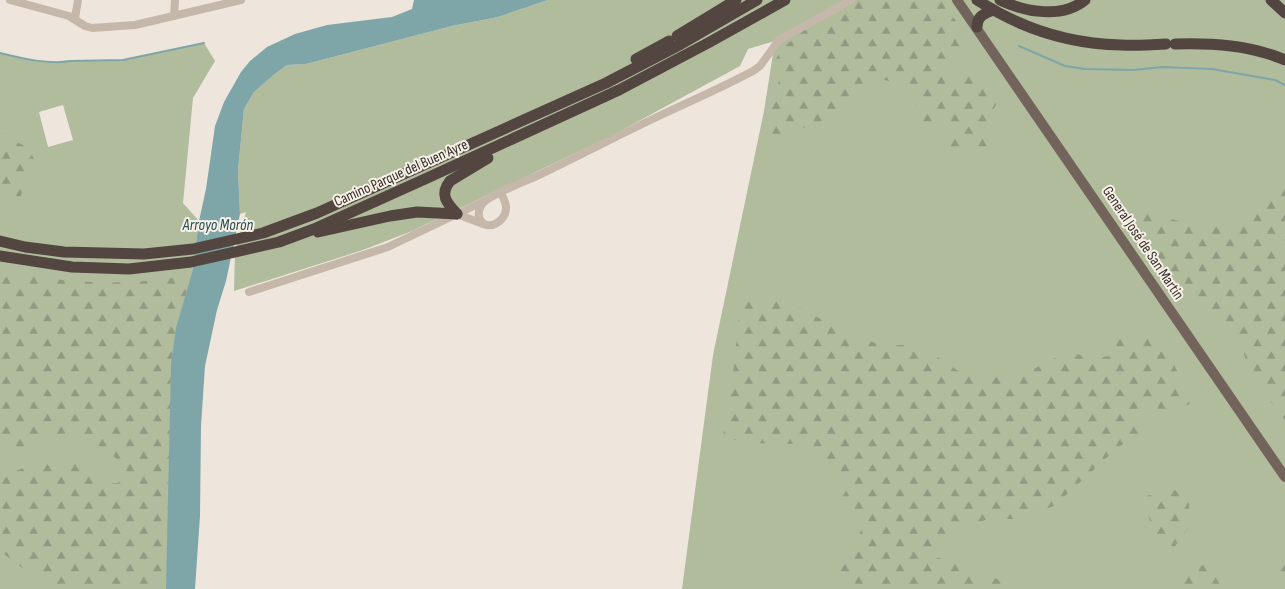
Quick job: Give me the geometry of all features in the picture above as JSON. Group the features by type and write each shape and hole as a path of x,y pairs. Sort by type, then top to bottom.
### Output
{"highway":[{"path":"537,115 736,0"},
{"name":"Camino Parque del Buen Ayre","path":"0,241 25,247 64,252 144,254 194,249 263,233 317,213 606,83 681,44 758,0"},
{"name":"Camino Parque del Buen Ayre","path":"0,256 72,267 160,267 191,262 278,242 314,229 529,133 619,90 785,0"},
{"path":"976,0 1038,31 1057,37 1121,45 1207,43 1237,46 1285,60"},
{"path":"1000,0 1024,9 1047,12 1069,9 1085,0"},
{"path":"1271,0 1285,13"},
{"path":"977,27 977,21 980,16 993,10"},
{"path":"457,214 445,201 446,189 450,181 529,133"},
{"path":"278,242 390,216 418,212 457,214"}],"main road":[{"name":"General José de San Martín","path":"957,0 1285,477"},
{"name":"General José de San Martín","path":"963,0 977,27"}],"street":[{"path":"10,0 64,14 92,28 135,25 241,0"},
{"path":"75,18 78,0"},
{"path":"174,16 175,0"},
{"path":"249,292 388,247 753,71 760,66 779,40 851,0"},
{"path":"457,214 491,226 497,224 503,219 506,206 501,193"},
{"path":"484,201 479,209 479,217 485,224"}],"green space":[{"path":"548,0 1285,0 1285,589 682,589 713,355 764,111 775,41 748,49 740,66 613,135 412,231 363,250 234,291 235,252 246,212 240,214 238,170 244,109 254,92 287,65 306,64 452,26 498,17"},
{"path":"851,0 941,0 968,38 967,52 950,62 942,75 956,80 976,70 993,88 996,105 987,121 990,157 980,150 972,148 954,157 938,149 955,132 942,114 924,128 919,110 905,85 872,77 857,88 849,109 833,120 805,128 787,125 779,141 770,137 770,108 781,75 774,63 782,48 807,28"},
{"path":"204,43 215,61 193,98 183,203 199,221 192,273 166,589 0,589 0,53 53,62 123,60","holes":["63,105 73,140 48,147 39,112"]},
{"path":"0,109 4,124 1,132 8,138 27,147 36,162 28,172 20,199 0,196"},
{"path":"1285,181 1285,240 1265,250 1254,269 1273,248 1285,251 1285,420 1248,372 1241,340 1211,314 1205,299 1191,295 1171,283 1129,232 1125,215 1133,210 1192,224 1248,223"},
{"path":"0,268 54,279 91,282 146,281 192,273 176,328 171,364 166,589 70,589 42,583 0,551 0,477 44,462 66,459 89,462 92,471 104,484 117,483 128,478 125,466 106,450 88,440 63,438 37,439 23,447 8,452 0,451"},
{"path":"744,298 784,300 848,333 883,346 918,344 963,374 1024,374 1066,352 1096,358 1117,355 1116,337 1148,332 1168,352 1192,402 1176,413 1160,411 1145,404 1138,405 1145,429 1116,449 1054,506 1015,519 988,519 940,536 936,557 988,575 1019,589 841,589 834,581 862,528 848,516 839,501 854,480 832,469 794,444 746,443 723,437 734,366 739,314"},
{"path":"1175,490 1189,503 1189,517 1186,531 1174,547 1160,538 1152,527 1146,496"},
{"path":"1208,562 1222,589 1177,589 1193,571"},
{"path":"1285,565 1285,589 1278,589 1277,573"}],"water":[{"name":"Arroyo Morón","path":"414,0 548,0 498,17 452,26 306,64 287,65 254,92 244,109 238,170 240,214 205,366 201,426 200,516 195,589 166,589 171,364 176,328 192,273 215,126 224,102 241,72 250,61 267,47 295,34 327,25 392,17 412,9"}],"waterway":[{"path":"0,53 53,62 123,60 204,43"},
{"path":"1019,46 1065,66 1085,69 1134,70 1162,67 1212,69 1275,80 1285,85"}]}
